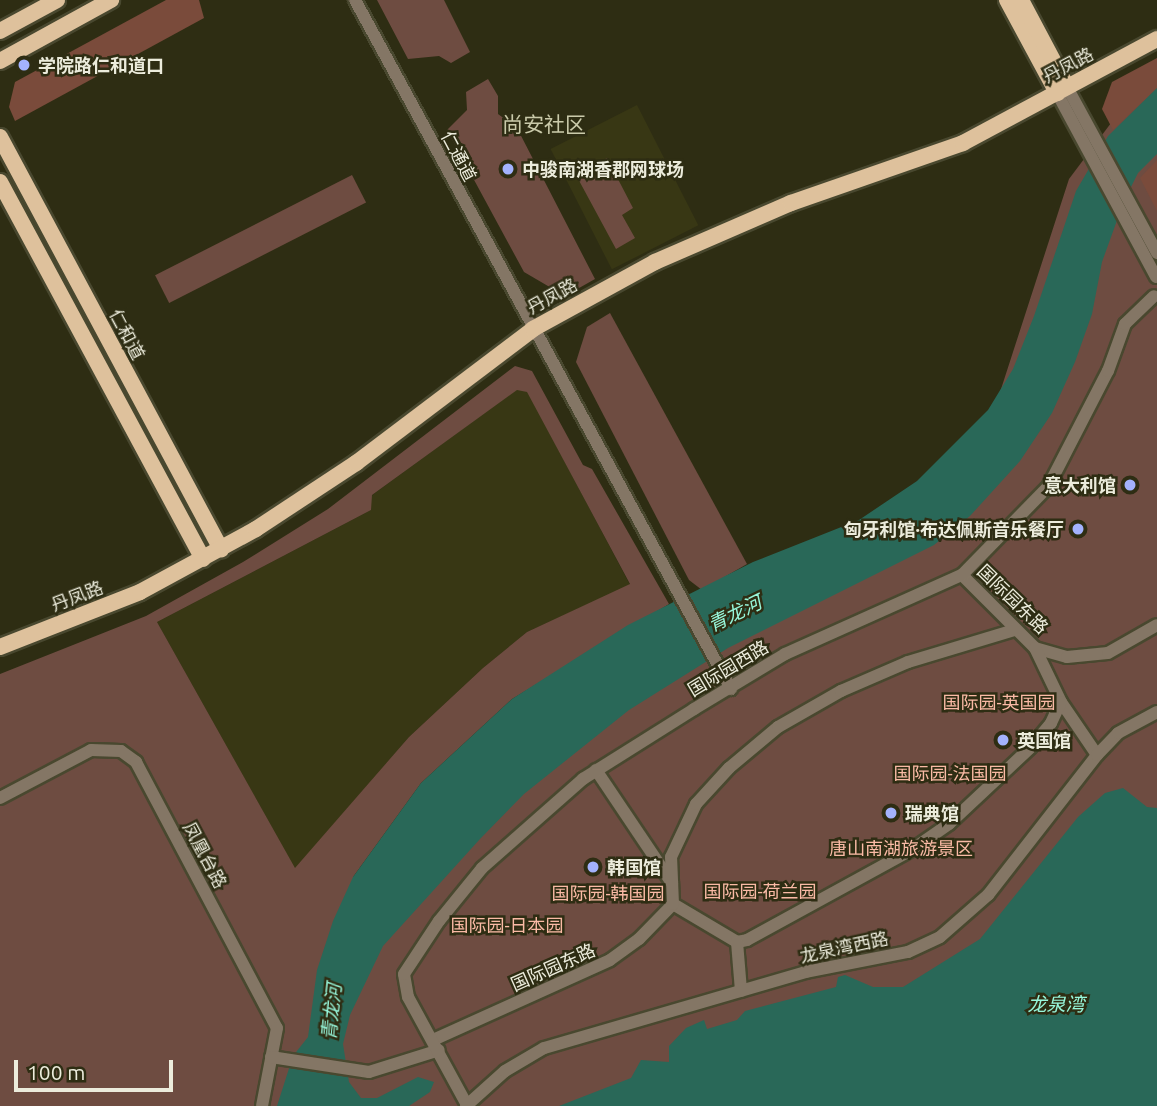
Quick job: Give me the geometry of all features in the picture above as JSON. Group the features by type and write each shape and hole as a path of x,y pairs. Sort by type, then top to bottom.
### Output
{"main road":[{"path":"0,30 57,0"},
{"path":"0,61 111,0"},
{"path":"1007,0 1062,90"},
{"path":"1021,0 1062,90"},
{"name":"丹凤路","path":"0,647 140,592 221,549 342,472 533,329 702,240 792,203 925,160 1157,39"},
{"name":"仁和道","path":"0,137 221,549"},
{"path":"0,182 203,559"}],"street":[{"name":"仁通道","path":"355,0 730,689"},
{"path":"1062,90 1134,222 1157,277 1156,298"},
{"path":"1134,222 1157,253"},
{"name":"国际园西路","path":"467,1105 408,997 408,964 482,868 596,770 827,633 962,575 1048,487 1108,371 1125,324 1156,298"},
{"name":"国际园东路","path":"962,575 1035,648 1076,659 1092,657 1157,625"},
{"path":"737,942 673,904 671,857 696,804 712,784 778,727 841,691 908,662 1015,630"},
{"path":"1035,648 1061,702 1097,755"},
{"path":"737,942 881,866 949,824 1031,747 1051,723 1061,702"},
{"name":"龙泉湾西路","path":"467,1105 505,1071 544,1048 805,972 908,952 940,937 988,895 1097,755 1118,733 1157,712"},
{"name":"凤凰台路","path":"0,798 91,750 121,751 136,762 277,1028 262,1106"},
{"path":"596,770 672,883"},
{"name":"国际园东路","path":"271,1057 351,1072 385,1069 610,960 639,939 673,904"},
{"path":"737,942 741,991"}],"shaded area":[{"path":"166,0 199,0 204,18 15,121 9,107 15,82"},
{"path":"1157,58 1157,88 1113,130 1102,109 1112,82"},
{"path":"637,105 698,225 612,269 551,149"},
{"path":"1157,160 1157,211 1140,178"},
{"path":"517,389 528,392 630,585 527,632 483,668 409,737 295,869 157,622 371,510 371,496"}],"green space":[{"path":"377,0 444,0 470,52 451,63 439,56 408,59"},
{"path":"488,79 498,96 498,114 517,128 595,279 565,296 524,272 447,130 467,110 466,92"},
{"name":"唐山南湖旅游景区","path":"1157,80 1157,1106 0,1106 0,674 146,616 243,562 328,509 515,366 532,371 583,465 592,469 669,604 512,699 421,783 353,877 876,526 991,420 1069,179 1126,103","holes":["517,390 527,392 630,584 527,632 483,668 409,737 295,868 157,622 371,510 372,495"]},
{"path":"607,158 633,208 622,215 635,238 616,249 576,175"},
{"path":"352,175 366,203 169,303 155,275"},
{"path":"610,313 747,564 702,590 689,580 576,362 587,327"}],"water":[{"name":"青龙河","path":"1157,88 1157,154 1138,173 1124,201 1102,262 1092,314 1075,362 1052,413 1020,461 970,516 934,545 728,648 629,710 524,794 480,839 383,946 350,1015 343,1044 349,1082 361,1098 377,1098 418,1077 434,1082 430,1092 409,1106 277,1106 293,1056 308,1037 317,970 333,921 353,877 421,783 512,699 628,625 753,562 859,520 917,481 988,410 1013,369 1034,316 1076,191 1108,136"},
{"name":"龙泉湾","path":"1123,788 1147,807 1157,808 1157,1106 559,1106 631,1078 641,1060 669,1062 669,1046 686,1028 704,1020 707,1029 737,1020 745,1011 836,987 838,977 845,975 873,987 903,987 980,939 1078,817 1105,793"}],"place":[{"name":"学院路仁和道口","path":"24,65"},
{"name":"中骏南湖香郡网球场","path":"508,169"},
{"name":"意大利馆","path":"1130,485"},
{"name":"匈牙利馆·布达佩斯音乐餐厅","path":"1078,529"},
{"name":"英国馆","path":"1003,740"},
{"name":"瑞典馆","path":"891,813"},
{"name":"韩国馆","path":"593,867"}],"district":[{"name":"尚安社区","path":"544,124"}],"park label":[{"name":"国际园-英国园","path":"999,702"},
{"name":"国际园-法国园","path":"950,773"},
{"name":"国际园-荷兰园","path":"760,891"},
{"name":"国际园-韩国园","path":"608,893"},
{"name":"国际园-日本园","path":"507,925"}]}
